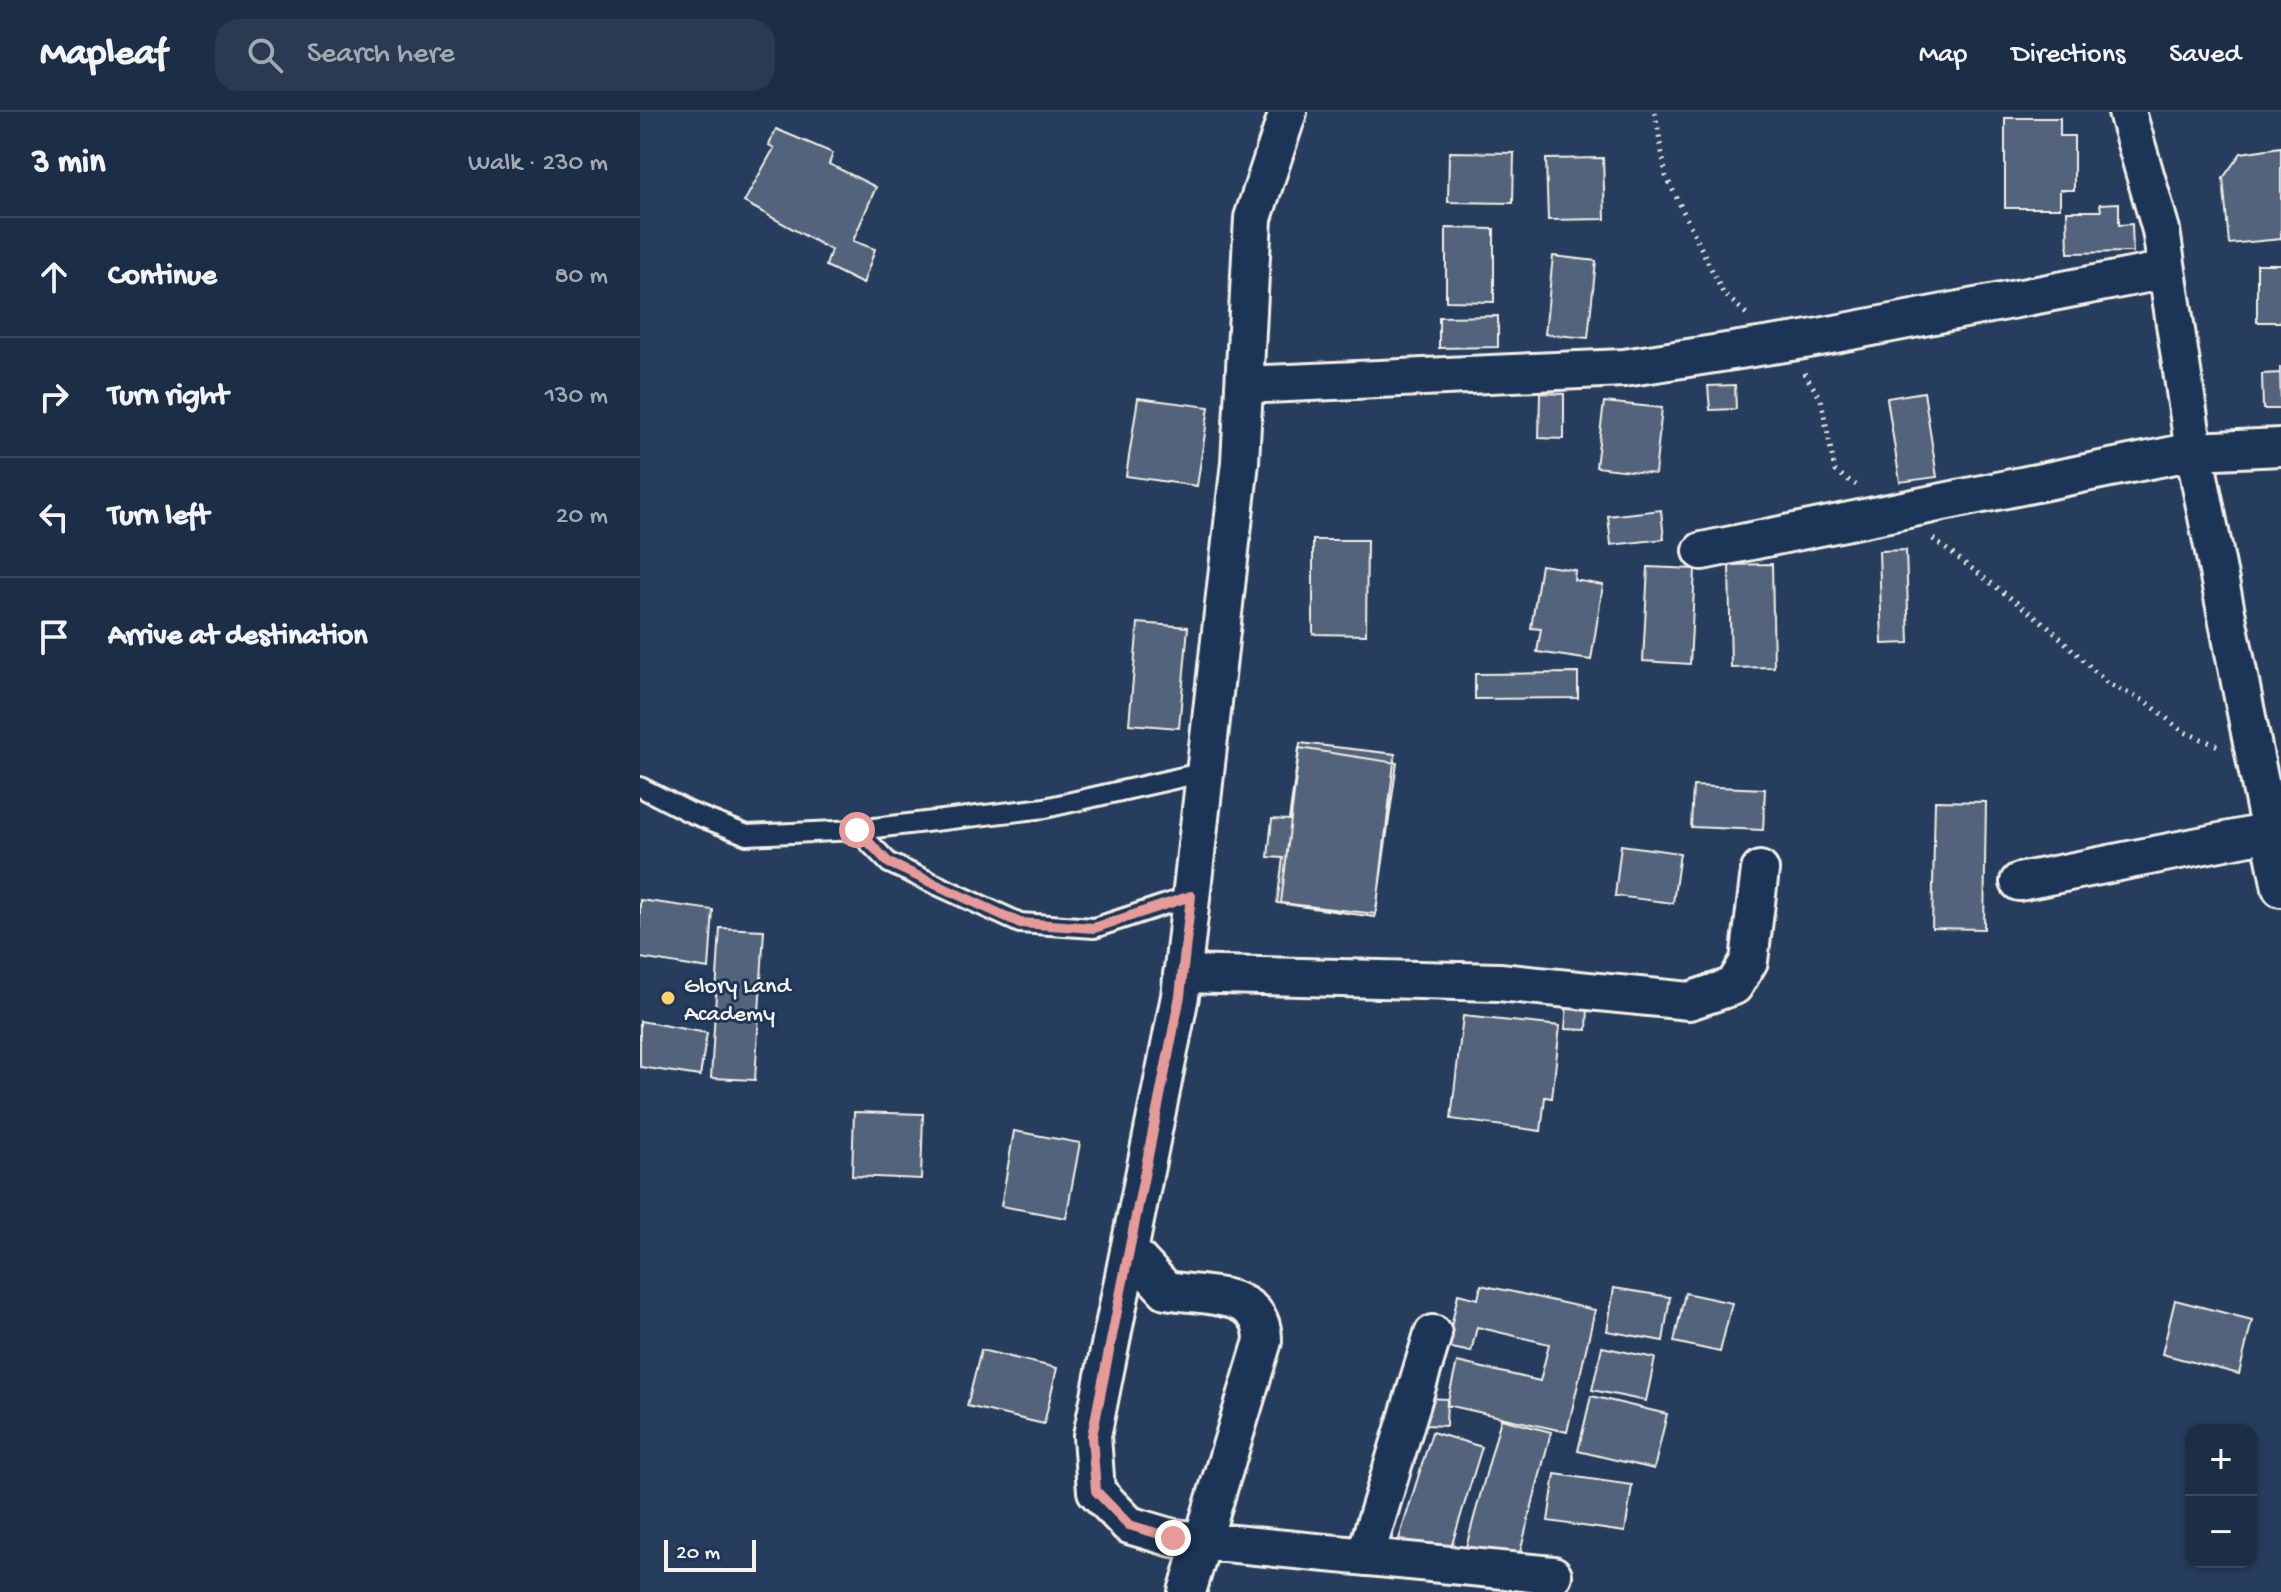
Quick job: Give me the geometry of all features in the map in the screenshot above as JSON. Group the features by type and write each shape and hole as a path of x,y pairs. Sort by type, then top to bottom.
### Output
{"street":[{"path":"1288,112 1253,218 1240,462 1182,974 1092,1436 1096,1491 1129,1525 1173,1538 1553,1575"},
{"path":"2127,112 2161,230 2194,451 2281,888"},
{"path":"1244,385 1624,368 1804,340 2167,270"},
{"path":"1702,551 2194,451 2281,447"},
{"path":"2019,882 2270,832"},
{"path":"1182,974 1499,982 1689,1001 1734,986 1749,961 1760,870"},
{"path":"1129,1250 1166,1290 1231,1298 1250,1306 1263,1327 1263,1341 1187,1592"},
{"path":"1365,1557 1433,1334"}],"lane":[{"path":"640,787 689,812 747,835 857,830 1045,808 1205,772"},
{"path":"857,830 889,863 1020,923 1094,928 1191,896"}],"building":[{"path":"2005,118 2060,118 2060,136 2074,136 2074,190 2060,190 2060,208 2005,208"},
{"path":"776,129 833,153 829,164 876,187 853,241 875,249 863,284 826,266 831,250 744,202 774,148 769,145"},
{"path":"2281,147 2281,239 2229,244 2223,178 2241,153"},
{"path":"1449,152 1514,153 1513,203 1448,202"},
{"path":"1603,158 1605,219 1548,220 1546,159"},
{"path":"2119,203 2119,225 2132,224 2133,252 2068,253 2067,211 2101,211 2100,204"},
{"path":"1446,228 1494,229 1494,302 1446,301"},
{"path":"1553,256 1596,261 1588,338 1545,334"},
{"path":"2257,264 2281,264 2281,322 2257,322"},
{"path":"1498,316 1498,347 1439,348 1439,317"},
{"path":"2280,367 2281,409 2263,409 2262,374 2280,373"},
{"path":"1735,385 1736,409 1710,410 1708,386"},
{"path":"1924,392 1937,477 1900,482 1887,398"},
{"path":"1540,393 1564,394 1564,439 1539,438"},
{"path":"1138,398 1209,407 1197,486 1126,476"},
{"path":"1604,402 1662,408 1655,474 1596,467"},
{"path":"1661,510 1664,539 1611,545 1608,516"},
{"path":"1313,540 1367,540 1366,635 1313,634"},
{"path":"1906,550 1909,643 1882,644 1879,551"},
{"path":"1772,564 1774,667 1731,668 1729,565"},
{"path":"1541,565 1575,570 1574,580 1603,585 1591,660 1537,652 1541,629 1531,628"},
{"path":"1648,567 1695,569 1690,664 1643,661"},
{"path":"1138,623 1188,627 1179,728 1129,724"},
{"path":"1578,673 1578,698 1475,699 1475,674"},
{"path":"1300,743 1395,754 1376,914 1281,903"},
{"path":"1299,748 1397,763 1375,917 1277,903 1283,858 1268,857 1272,819 1289,820"},
{"path":"1693,786 1765,789 1763,830 1691,827"},
{"path":"1935,801 1986,802 1984,929 1932,928"},
{"path":"1621,845 1680,853 1673,903 1615,896"},
{"path":"640,900 713,910 709,969 640,958"},
{"path":"720,928 764,930 755,1080 711,1078"},
{"path":"1567,1004 1588,1006 1587,1030 1565,1029"},
{"path":"1463,1016 1560,1026 1552,1098 1545,1097 1541,1131 1451,1119"},
{"path":"640,1021 707,1033 700,1076 640,1067"},
{"path":"854,1112 923,1114 921,1179 852,1176"},
{"path":"1014,1131 1080,1143 1066,1218 1001,1206"},
{"path":"1481,1285 1595,1310 1567,1432 1447,1405 1457,1362 1540,1381 1549,1344 1477,1327 1471,1352 1447,1347 1458,1294 1478,1299"},
{"path":"1614,1288 1670,1297 1663,1341 1607,1331"},
{"path":"1685,1293 1732,1303 1720,1352 1674,1342"},
{"path":"2175,1300 2252,1320 2239,1374 2162,1354"},
{"path":"1602,1347 1655,1358 1646,1401 1592,1390"},
{"path":"981,1350 1057,1368 1044,1424 967,1406"},
{"path":"1591,1396 1667,1414 1654,1469 1578,1451"},
{"path":"1427,1398 1447,1399 1446,1426 1426,1425"},
{"path":"1501,1419 1551,1432 1518,1560 1466,1547"},
{"path":"1432,1432 1482,1447 1449,1554 1399,1539"},
{"path":"1555,1474 1632,1485 1625,1532 1548,1521"}],"place":[{"name":"Glory Land Academy","path":"668,998"}],"route":[{"path":"857,830 889,863 1020,923 1094,928 1191,896 1180,996 1092,1436 1096,1491 1129,1525 1173,1538"}]}
